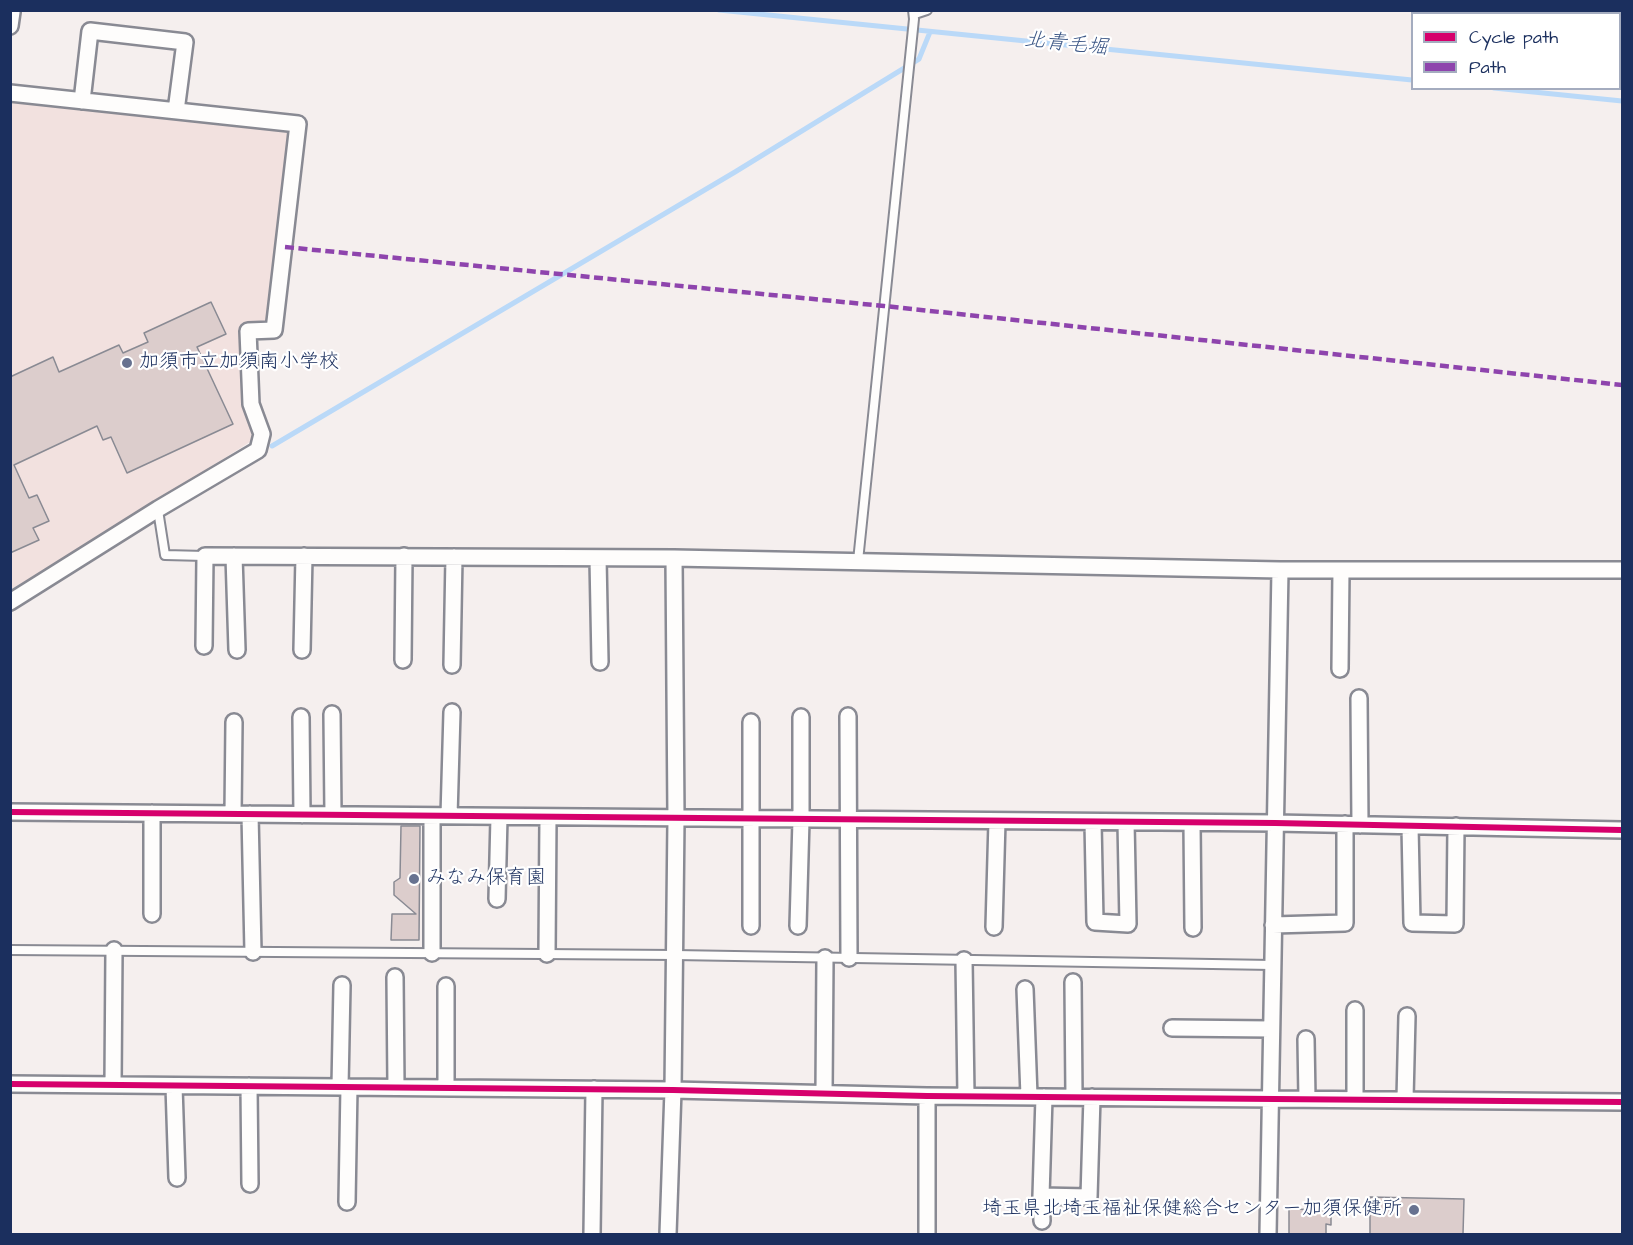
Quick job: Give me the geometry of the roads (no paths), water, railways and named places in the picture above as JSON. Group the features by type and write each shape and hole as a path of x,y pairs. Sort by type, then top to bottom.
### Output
{"street":[{"path":"10,12 12,12 10,26"},
{"path":"82,101 90,31 184,42 176,111"},
{"path":"10,93 298,124 274,330 248,331 251,404 262,434 258,450 158,509 10,602"},
{"path":"204,646 204,556 674,558 1280,570 1623,570"},
{"path":"234,556 237,650"},
{"path":"302,650 304,556"},
{"path":"404,556 404,660"},
{"path":"452,665 454,557"},
{"path":"598,558 600,662"},
{"path":"668,1234 675,955 674,558"},
{"path":"1268,1234 1280,570"},
{"path":"1340,669 1341,570"},
{"path":"1273,924 1345,923 1359,698"},
{"path":"449,816 452,712"},
{"path":"332,714 333,815"},
{"path":"848,716 849,958"},
{"path":"302,717 302,815"},
{"path":"798,926 801,717"},
{"path":"233,814 234,722"},
{"path":"751,722 752,926"},
{"path":"10,812 1275,823 1623,830"},
{"path":"152,813 152,914"},
{"path":"250,814 252,952"},
{"path":"432,816 432,953"},
{"path":"497,899 499,817"},
{"path":"547,954 548,818"},
{"path":"994,927 997,821"},
{"path":"1093,822 1095,922 1128,924 1126,822"},
{"path":"1191,823 1193,928"},
{"path":"1410,826 1412,923 1455,924 1456,826"},
{"path":"113,1085 114,950"},
{"path":"824,1093 825,958"},
{"path":"964,960 966,1096"},
{"path":"395,977 396,1088"},
{"path":"1073,982 1074,1097"},
{"path":"342,985 347,1202"},
{"path":"446,986 446,1088"},
{"path":"1025,989 1036,1096 1042,1221"},
{"path":"1355,1010 1355,1099"},
{"path":"1405,1100 1407,1016"},
{"path":"1172,1029 1271,1029"},
{"path":"1306,1039 1307,1099"},
{"path":"10,1084 1623,1102"},
{"path":"174,1086 177,1178"},
{"path":"249,1086 250,1184"},
{"path":"592,1234 594,1089"},
{"path":"927,1096 927,1234"},
{"path":"1041,1196 1089,1197 1092,1097"}],"lane":[{"path":"858,561 914,15 927,10"},
{"path":"158,509 165,555 204,556"},
{"path":"10,950 675,955 1272,965"}],"waterway":[{"name":"北青毛堀","path":"719,10 1411,80"},
{"path":"272,446 735,172 919,59 930,32"},
{"name":"北青毛堀","path":"1514,90 1622,101"},
{"path":"10,593 22,586"}],"place":[{"name":"加須市立加須南小学校","path":"127,363"},
{"name":"みなみ保育園","path":"414,879"},
{"name":"埼玉県北埼玉福祉保健総合センター加須保健所","path":"1414,1210"}]}
